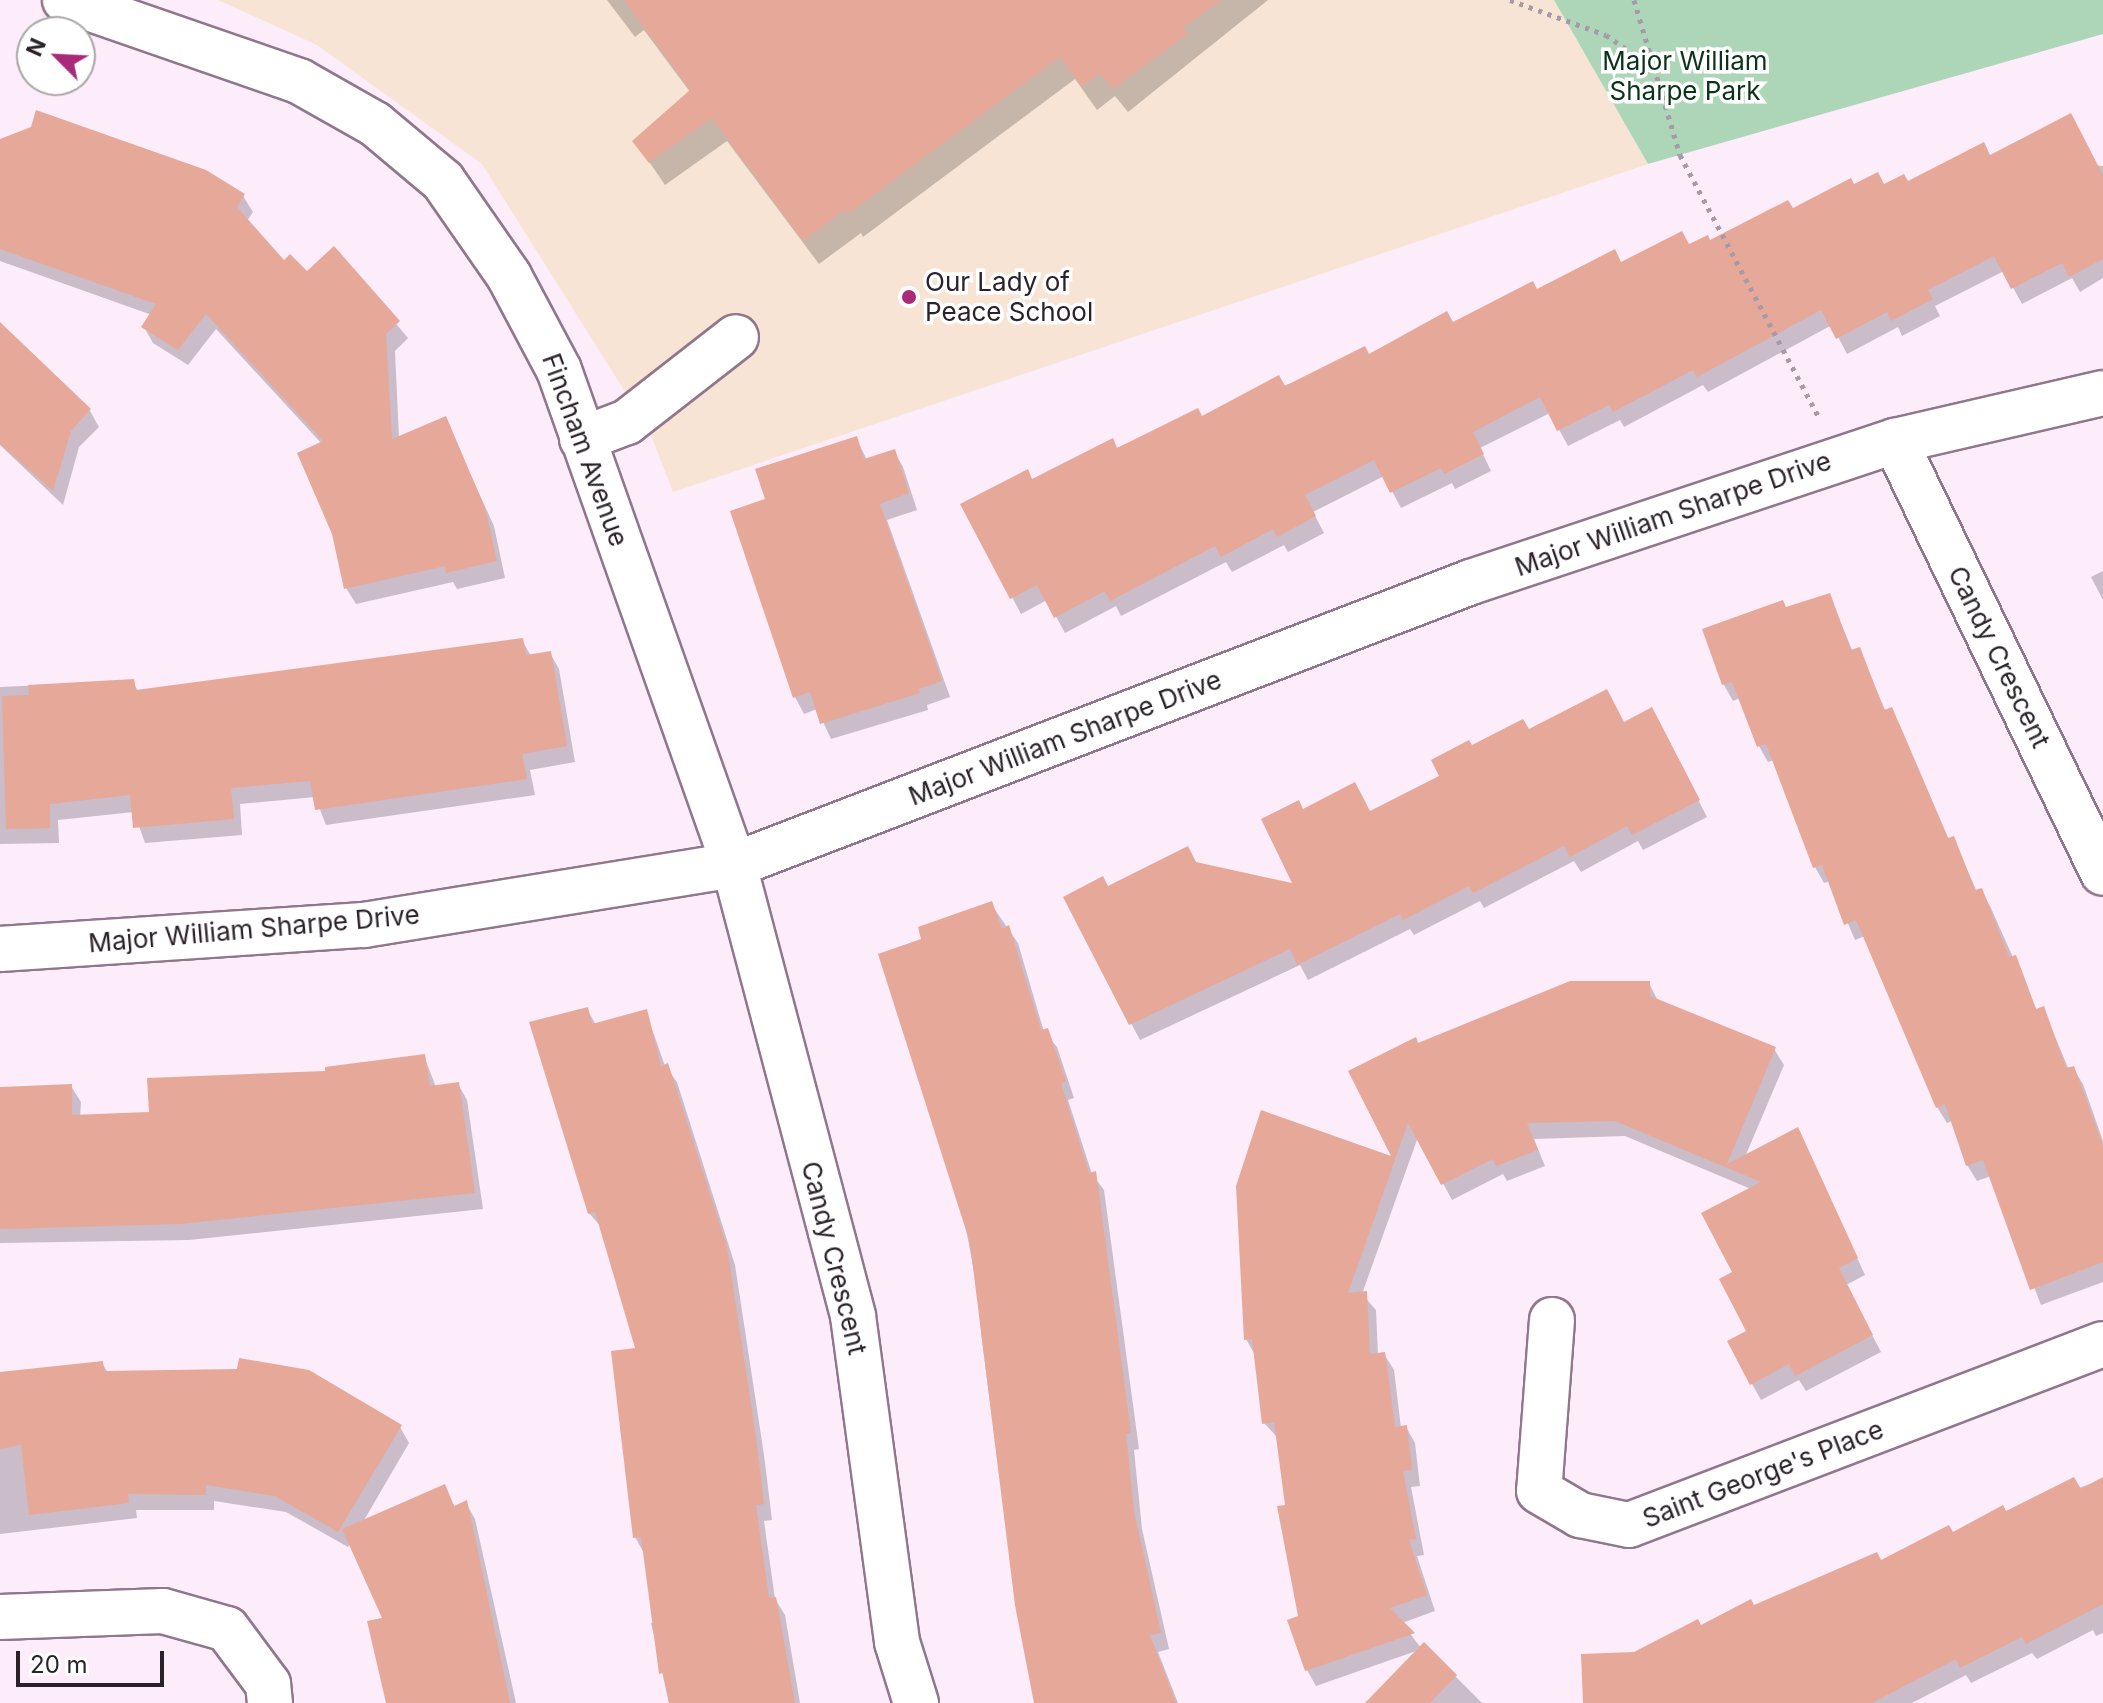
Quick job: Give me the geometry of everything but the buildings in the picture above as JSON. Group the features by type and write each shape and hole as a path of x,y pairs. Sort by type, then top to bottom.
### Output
{"street":[{"name":"Fincham Avenue","path":"65,0 299,81 375,124 443,181 509,276 559,370 734,865"},
{"path":"582,439 627,422 736,337"},
{"name":"Major William Sharpe Drive","path":"0,949 364,925 734,865 1471,582 1895,441 2103,393"},
{"name":"Candy Crescent","path":"1895,441 2103,873"},
{"name":"Candy Crescent","path":"734,865 853,1316 897,1642 916,1703"},
{"name":"Saint George's Place","path":"1552,1320 1539,1491 1580,1515 1629,1525 2103,1344"},
{"path":"0,1617 163,1611 227,1629 268,1684 270,1703"}],"path":[{"path":"1510,0 1606,35 1655,69"},
{"path":"1634,0 1680,155 1840,458"}],"shaded area":[{"name":"Our Lady of Peace School","path":"218,0 1554,0 1648,164 673,492 649,430 482,164 317,45"}],"green space":[{"name":"Major William Sharpe Park","path":"1554,0 2103,0 2103,34 1648,164"}],"place":[{"name":"Our Lady of Peace School","path":"909,297"}]}
